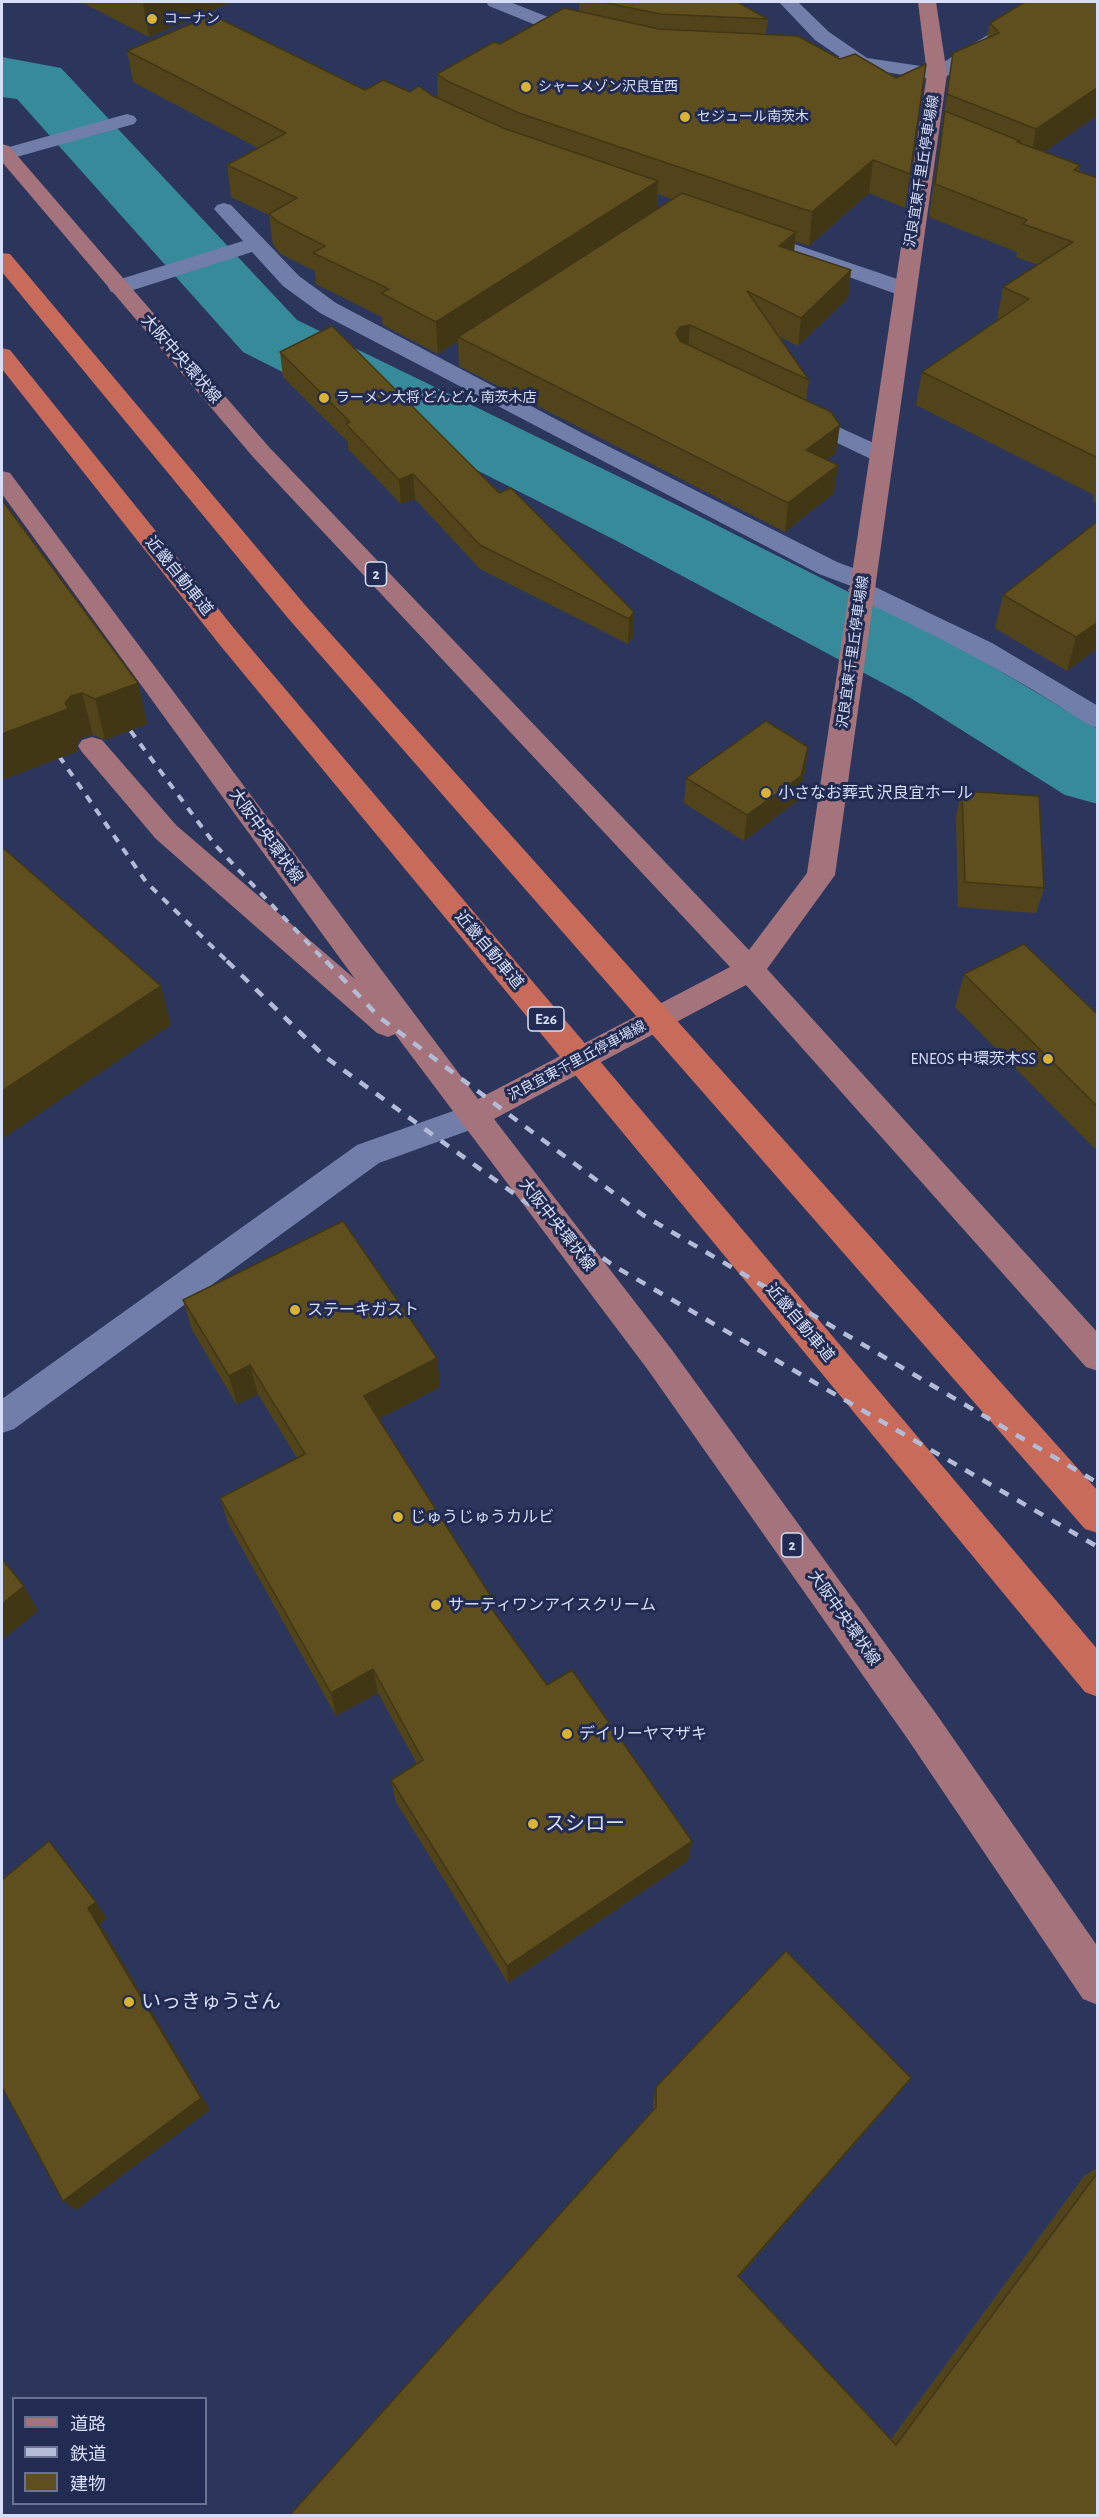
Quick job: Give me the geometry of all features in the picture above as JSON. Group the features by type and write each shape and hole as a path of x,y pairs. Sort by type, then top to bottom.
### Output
{"highway":[{"path":"2,260 296,611 1098,1517"},
{"name":"近畿自動車道","path":"2,355 228,638 1098,1679"}],"main road":[{"name":"沢良宜東千里丘停車場線","path":"473,1116 750,970 821,875 936,74 927,2"},
{"name":"大阪中央環状線","path":"5,162 119,287 261,452 750,970 1098,1357"},
{"name":"大阪中央環状線","path":"2,478 433,1063 660,1359 923,1728 1098,1984"},
{"name":"2","path":"92,746 166,832 433,1063"}],"street":[{"path":"495,2 573,35 604,42"},
{"path":"788,2 822,36 863,64"},
{"path":"807,61 863,64 936,74 1053,2"},
{"path":"5,162 58,140 120,122"},
{"path":"927,129 948,138"},
{"path":"224,209 248,247 328,308 828,568 861,592 926,619 1062,694 1098,719"},
{"path":"735,230 904,289"},
{"path":"119,287 181,270 248,247"},
{"path":"439,366 459,353"},
{"path":"784,408 881,455"},
{"path":"2,1418 368,1154 473,1116"}],"building":[{"path":"602,2 737,2 768,19 660,14"},
{"path":"1025,2 1098,2 1098,87 1036,129 947,94 953,53 999,33 990,23"},
{"path":"564,8 659,29 798,36 840,59 855,54 896,78 926,64 910,174 873,160 812,212 519,113 447,81 437,74 494,42 500,44"},
{"path":"212,15 365,90 383,80 410,92 419,86 431,95 503,128 658,181 436,322 381,293 389,289 313,253 325,246 278,222 269,214 297,198 227,165 286,133 127,51"},
{"path":"945,111 1020,141 1017,142 1080,165 1074,170 1098,178 1098,458 922,372 1029,299 1003,287 1073,242 1023,224 1027,220 935,184"},
{"path":"682,193 796,232 779,246 851,270 801,318 747,291 809,380 690,325 680,327 676,333 680,341 831,412 840,425 806,450 838,465 788,503 458,337"},
{"path":"332,326 499,493 511,488 634,612 629,619 480,545 413,474 399,480 346,424 350,422 280,352"},
{"path":"2,500 138,683 95,699 82,693 71,696 65,703 68,709 2,734"},
{"path":"1098,521 1098,622 1076,637 1003,595"},
{"path":"766,721 808,747 801,776 747,815 686,778"},
{"path":"962,791 1039,796 1044,888 965,882"},
{"path":"2,847 161,986 2,1091"},
{"path":"1024,944 1098,1015 1098,1107 964,974"},
{"path":"343,1221 437,1358 364,1396 492,1598 486,1601 547,1685 572,1670 692,1841 507,1966 391,1780 423,1760 373,1669 331,1693 220,1498 305,1454 250,1365 229,1376 183,1300"},
{"path":"2,1559 24,1586 2,1604"},
{"path":"49,1841 96,1902 88,1908 201,2098 63,2201 2,2087 2,1880"},
{"path":"786,1951 911,2078 738,2276 896,2445 1098,2172 1098,2516 289,2516 656,2107 656,2087"}],"waterway":[{"path":"2,77 38,82 270,336 645,522 941,676 1098,772"}],"railway":[{"path":"121,718 216,846 327,963"},
{"path":"50,743 146,882 229,963"},
{"path":"227,961 324,1056 614,1266 1098,1547"},
{"path":"326,961 379,1017 643,1215 1098,1483"}],"place":[{"name":"コーナン","path":"152,19"},
{"name":"シャーメゾン沢良宜西","path":"526,87"},
{"name":"セジュール南茨木","path":"685,117"},
{"name":"ラーメン大将 どんどん 南茨木店","path":"324,398"},
{"name":"小さなお葬式 沢良宜ホール","path":"766,793"},
{"name":"ENEOS 中環茨木SS","path":"1048,1059"},
{"name":"ステーキガスト","path":"295,1310"},
{"name":"じゅうじゅうカルビ","path":"398,1517"},
{"name":"サーティワンアイスクリーム","path":"436,1605"},
{"name":"デイリーヤマザキ","path":"567,1734"},
{"name":"スシロー","path":"533,1824"},
{"name":"いっきゅうさん","path":"129,2002"}]}
